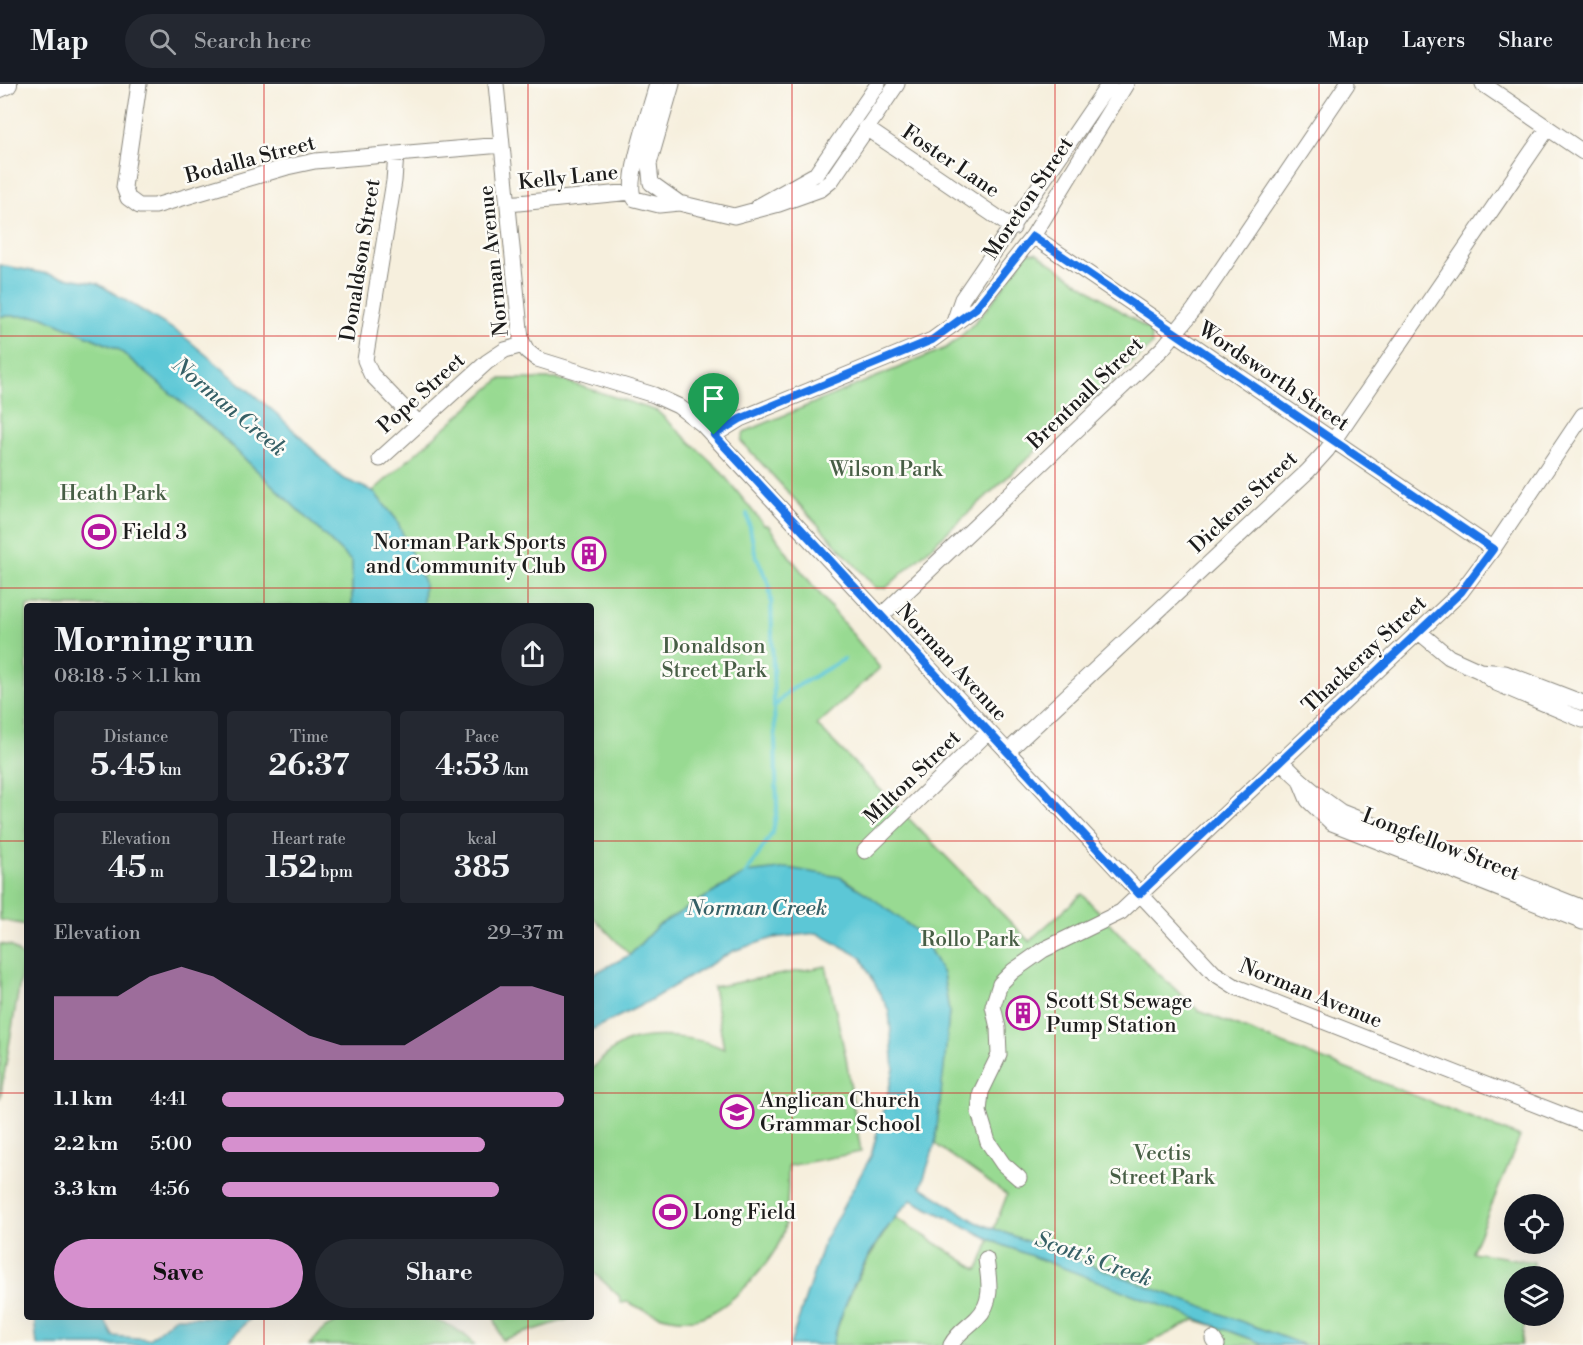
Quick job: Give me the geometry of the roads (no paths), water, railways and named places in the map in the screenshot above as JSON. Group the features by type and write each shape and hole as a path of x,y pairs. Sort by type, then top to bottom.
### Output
{"main road":[{"path":"0,87 7,84"}],"street":[{"name":"Bodalla Street","path":"139,84 124,187 128,198 140,206 155,206 302,164 502,146"},
{"name":"Norman Avenue","path":"496,84 523,345 541,360 667,400 689,413 714,435 1214,973 1236,987 1583,1124"},
{"path":"657,84 633,172 632,192 636,199 656,204 679,202"},
{"path":"672,84 648,174 654,188 679,202 728,215 739,215 787,202 828,185 897,84"},
{"path":"752,211 774,195 816,174 878,84"},
{"name":"Moreton Street","path":"953,325 962,299 1013,228 1109,84"},
{"name":"Moreton Street","path":"714,435 740,419 932,340 976,308 1033,236 1126,84"},
{"name":"Brentnall Street","path":"881,616 1152,360 1176,334 1347,84"},
{"path":"1483,84 1583,152"},
{"name":"Foster Lane","path":"866,128 1013,228"},
{"name":"Dickens Street","path":"1007,752 1308,471 1334,442 1548,128"},
{"name":"Donaldson Street","path":"396,154 394,181 365,360 375,378 419,424"},
{"name":"Kelly Lane","path":"508,204 632,192"},
{"name":"Wordsworth Street","path":"1033,236 1493,549"},
{"name":"Pope Street","path":"380,459 495,355 523,345"},
{"name":"Thackeray Street","path":"1019,1178 1003,1164 988,1142 979,1112 981,1092 999,1055 998,1028 993,1006 997,990 1005,978 1027,960 1059,941 1116,916 1461,592 1493,549 1583,415"},
{"path":"1419,632 1449,657 1480,671 1496,683 1583,720"},
{"path":"1480,671 1505,673 1583,703"},
{"name":"Milton Street","path":"865,851 988,732"},
{"name":"Longfellow Street","path":"1280,760 1301,783 1347,815 1583,908"},
{"name":"Longfellow Street","path":"1301,783 1308,800 1332,824 1583,922"},
{"path":"951,1345 963,1328 978,1317 988,1300 986,1259"}],"water":[{"name":"Norman Creek","path":"0,265 97,283 181,334 277,414 342,478 373,491 396,519 424,582 423,603 352,603 352,562 218,433 118,349 41,316 0,316"},
{"name":"Norman Creek","path":"788,868 840,877 922,935 943,974 949,1012 935,1144 921,1187 976,1222 1304,1345 1266,1345 1000,1244 911,1200 884,1232 862,1267 845,1305 832,1345 790,1345 824,1241 871,1156 894,1069 889,1011 861,957 817,933 773,938 733,951 642,1005 594,1029 594,973 630,955 657,926 746,873"},
{"path":"34,1320 105,1320 113,1336 149,1339 171,1320 248,1320 225,1345 37,1345"}],"waterway":[{"path":"745,875 773,832 777,808 771,600 769,585 755,553 747,514"},
{"path":"776,705 789,691 844,659"}],"place":[{"name":"Field 3","path":"99,532"},
{"name":"Norman Park Sports and Community Club","path":"589,554"},
{"name":"Scott St Sewage Pump Station","path":"1023,1013"},
{"name":"Anglican Church Grammar School","path":"737,1112"},
{"name":"Long Field","path":"670,1212"}],"park label":[{"name":"Wilson Park","path":"886,469"},
{"name":"Heath Park","path":"113,493"},
{"name":"Donaldson Street Park","path":"714,658"},
{"name":"Rollo Park","path":"970,939"},
{"name":"Vectis Street Park","path":"1162,1165"}],"water label":[{"name":"Scott's Creek","path":"1094,1258"}]}
